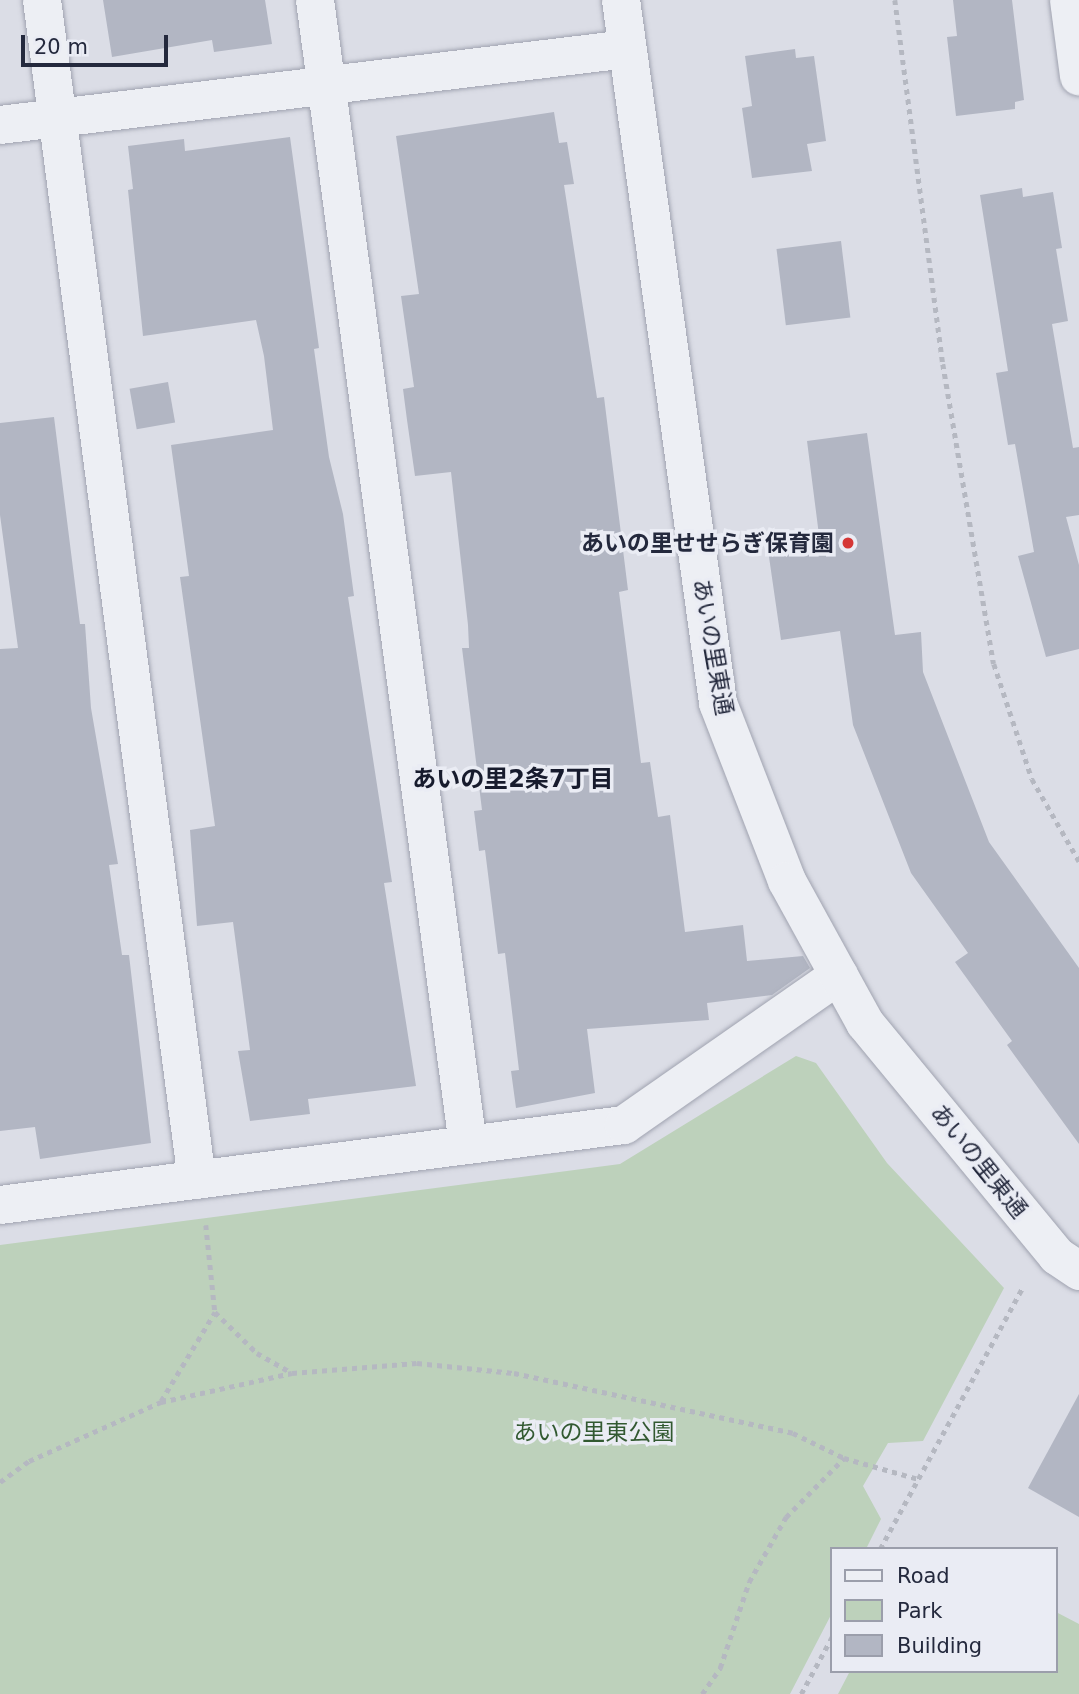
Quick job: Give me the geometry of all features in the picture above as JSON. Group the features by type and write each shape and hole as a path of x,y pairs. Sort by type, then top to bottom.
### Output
{"street":[{"path":"42,0 197,1180"},
{"path":"315,0 468,1145"},
{"name":"あいの里東通","path":"621,0 718,703 787,881 865,1023 1057,1256 1079,1270"},
{"path":"1069,0 1079,76"},
{"path":"0,125 326,83 627,49"},
{"path":"0,1205 624,1125 839,975"}],"path":[{"path":"895,0 943,364 994,664 1032,779 1079,861"},
{"path":"161,1402 215,1312 205,1217"},
{"path":"881,1547 1023,1287"},
{"path":"215,1312 257,1353 292,1373"},
{"path":"0,1482 29,1461 161,1402 292,1373 417,1363 514,1373 793,1433 844,1458 918,1479"},
{"path":"702,1694 720,1668 750,1582 786,1517 844,1458"},
{"path":"801,1694 830,1641"}],"green space":[{"name":"あいの里東公園","path":"796,1056 816,1063 887,1163 1004,1288 923,1441 888,1443 863,1486 881,1519 867,1547 830,1547 830,1617 790,1694 0,1694 0,1245 620,1164"},
{"path":"1058,1613 1079,1624 1079,1694 838,1694 849,1673 1058,1673"}],"building":[{"path":"103,0 265,0 272,44 214,52 212,40 112,57"},
{"path":"953,0 1012,0 1024,100 1015,102 1015,109 956,116 947,37 957,36"},
{"path":"795,49 796,58 814,56 826,141 807,144 812,171 752,178 742,108 752,106 745,56"},
{"path":"554,112 559,143 567,142 574,184 564,185 597,398 604,397 628,590 619,592 641,763 650,762 658,817 670,815 685,932 743,925 747,961 803,956 810,968 772,995 707,1003 709,1020 587,1029 595,1093 516,1108 511,1071 519,1070 505,953 498,954 485,850 479,851 474,811 482,810 462,648 469,648 468,625 451,472 415,476 403,389 414,387 401,296 419,294 396,136"},
{"path":"290,137 319,348 314,349 329,457 343,514 354,596 348,597 392,882 384,883 416,1086 308,1099 310,1114 250,1121 238,1051 250,1050 233,922 197,926 190,830 215,826 180,577 189,576 171,445 273,430 264,356 256,320 143,336 128,190 133,189 128,146 184,139 185,151"},
{"path":"1022,188 1023,197 1053,192 1062,248 1056,249 1068,321 1052,324 1073,448 1079,447 1079,515 1066,517 1079,565 1079,649 1046,657 1018,556 1034,552 1015,444 1008,445 996,373 1008,371 980,195"},
{"path":"841,241 850,317 786,325 776,249"},
{"path":"168,382 175,422 137,429 130,389"},
{"path":"54,417 80,624 85,624 91,708 118,864 109,865 122,955 129,955 151,1143 40,1159 35,1127 0,1131 0,649 18,648 0,515 0,423"},
{"path":"867,433 895,635 921,632 923,672 989,842 1079,968 1079,1144 1007,1045 1012,1041 955,962 968,953 911,873 853,725 840,631 781,640 768,550 820,543 807,441"},
{"path":"1079,1394 1079,1517 1028,1488"}],"place":[{"name":"あいの里せせらぎ保育園","path":"848,543"}],"district":[{"name":"あいの里2条7丁目","path":"513,780"}]}
